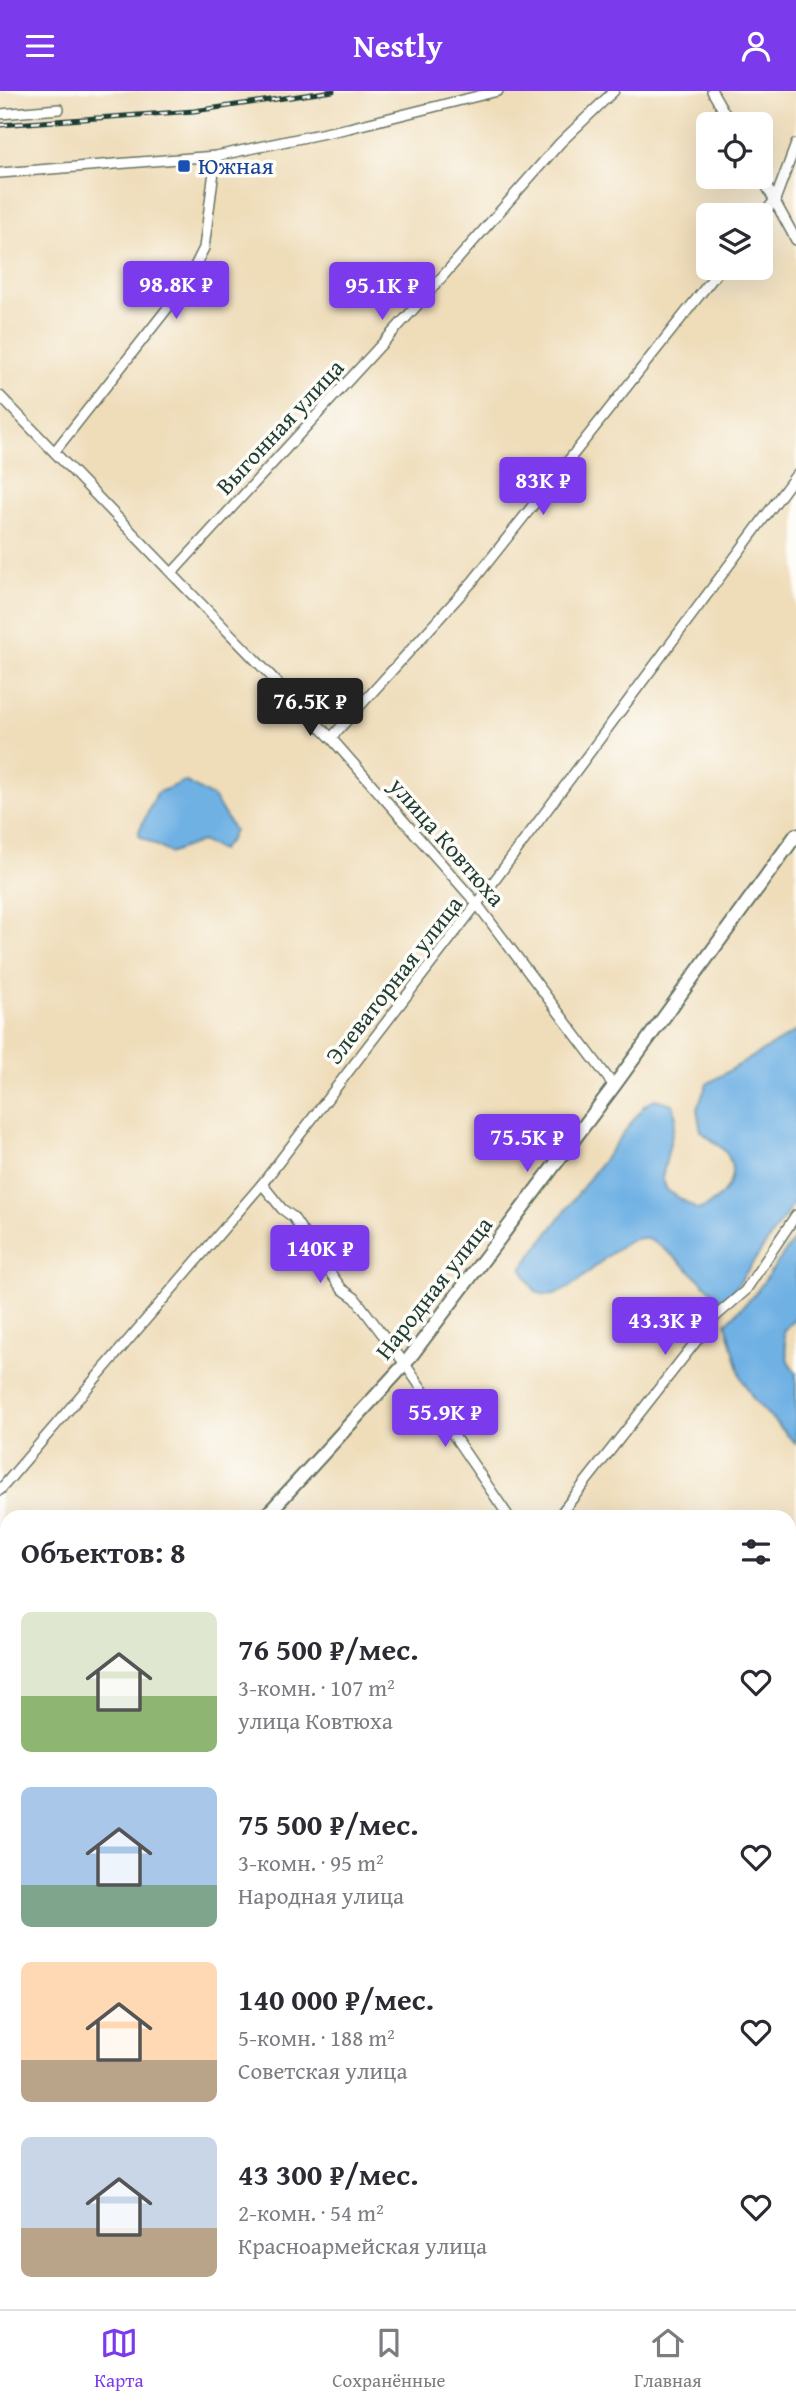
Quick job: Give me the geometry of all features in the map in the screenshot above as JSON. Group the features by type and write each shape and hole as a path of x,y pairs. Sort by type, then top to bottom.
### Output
{"main road":[{"name":"Народная улица","path":"271,1510 405,1364 614,1086 796,835"}],"street":[{"path":"0,173 216,156 349,128 498,91"},
{"name":"Выгонная улица","path":"172,573 414,310 560,143 614,91"},
{"path":"712,91 724,112"},
{"path":"0,114 59,109"},
{"path":"773,203 796,144"},
{"path":"55,451 185,286 204,249 216,156"},
{"path":"769,189 796,240"},
{"path":"331,738 473,582 712,280"},
{"name":"улица Ковтюха","path":"0,396 331,738 477,904 614,1086"},
{"name":"Элеваторная улица","path":"0,1490 262,1184 477,904 796,475"},
{"path":"262,1184 282,1209 293,1217 342,1289 355,1298 405,1364 504,1510"},
{"path":"564,1510 716,1316 745,1291 796,1215"}],"water":[{"path":"185,781 214,798 234,830 221,850 201,841 170,853 139,836 157,793"},
{"path":"796,1031 796,1200 732,1293 721,1300 659,1245 641,1238 615,1250 561,1292 548,1295 534,1289 522,1268 644,1106 655,1099 673,1104 676,1117 662,1178 667,1190 698,1210 721,1195 730,1181 731,1163 727,1154 701,1131 697,1109 707,1084"},
{"path":"796,1237 796,1317 783,1331 788,1361 796,1373 796,1444 754,1400 741,1377 726,1323 754,1295"}],"railway":[{"path":"0,125 194,111 333,91"}],"place":[{"name":"Южная","path":"184,166"}]}
